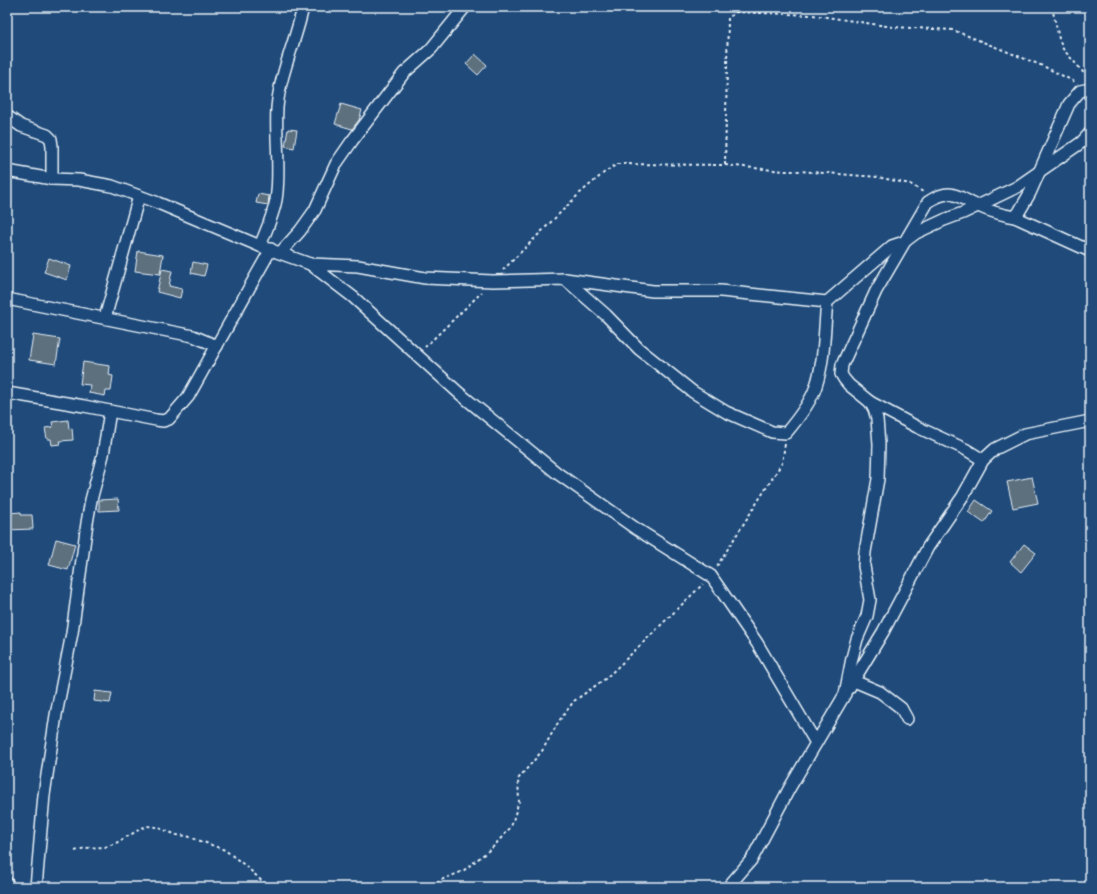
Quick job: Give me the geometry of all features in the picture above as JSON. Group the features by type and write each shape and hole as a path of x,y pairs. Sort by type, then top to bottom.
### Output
{"street":[{"path":"260,246 276,201 278,186 277,108 282,82 303,7"},
{"path":"7,394 156,420 163,421 169,419 188,397 217,346 276,251 300,231 315,210 336,164 352,141 404,73 432,49 465,7"},
{"path":"1015,217 1030,193 1069,104 1080,91 1089,86"},
{"path":"7,116 21,126 47,135 51,139 52,179"},
{"path":"565,279 606,315 639,349 693,392 726,412 772,432 786,433 801,414 816,387 822,360 827,302 892,246 904,242 916,233 978,206 1016,187 1082,142 1090,133"},
{"path":"7,171 52,179 79,180 112,186 158,203 260,246 310,264 353,297 459,393 557,473 635,528 711,576 757,643 816,743"},
{"path":"983,460 965,449 917,427 870,402 844,379 841,374 842,365 876,291 926,205 935,198 949,194 978,206 1015,217 1090,250"},
{"path":"105,318 139,196"},
{"path":"310,264 358,266 425,278 493,281 565,279 653,290 721,291 827,302"},
{"path":"7,299 193,336 217,346"},
{"path":"845,694 857,639 867,616 870,600 864,566 865,552 878,479 879,444 877,419 870,402"},
{"path":"36,887 44,795 56,716 72,633 87,522 91,500 103,455 110,411"},
{"path":"728,887 752,859 816,743 883,632 928,547 964,496 983,460 995,448 1025,434 1090,421"},
{"path":"854,681 880,692 901,708 907,719"},
{"path":"7,883 9,887"}],"path":[{"path":"1052,7 1059,39 1063,49 1089,86"},
{"path":"725,165 728,18 736,12 813,14 893,27 953,30 1089,86"},
{"path":"416,355 580,194 605,172 617,164 725,165 782,172 799,171 877,177 910,184 935,198"},
{"path":"432,887 441,880 463,871 493,847 511,827 518,801 518,779 542,751 559,721 574,701 604,679 621,664 711,576 782,463 786,433"},
{"path":"75,850 105,847 116,843 147,826 156,827 177,835 188,836 225,850 248,867 268,887"}],"building":[{"path":"475,54 487,65 478,75 466,64"},
{"path":"341,104 362,110 359,120 352,129 335,124"},
{"path":"288,129 297,130 294,148 285,146"},
{"path":"258,194 269,196 268,205 256,203"},
{"path":"138,251 163,255 160,274 135,271"},
{"path":"49,258 71,266 67,280 44,272"},
{"path":"193,262 207,265 204,276 191,273"},
{"path":"162,269 172,271 169,286 182,289 180,298 157,292"},
{"path":"33,335 60,339 56,364 29,360"},
{"path":"83,362 110,366 109,375 113,376 111,391 106,391 105,396 89,393 90,385 80,384"},
{"path":"68,420 69,429 72,428 73,440 60,441 61,444 52,445 51,439 47,439 45,428 53,427 52,422"},
{"path":"1032,477 1038,503 1013,508 1007,482"},
{"path":"118,499 119,510 99,511 99,500"},
{"path":"976,500 992,511 984,523 968,512"},
{"path":"21,512 21,515 32,515 33,529 7,530 7,517 9,517 9,513"},
{"path":"56,539 75,544 68,570 49,565"},
{"path":"1024,544 1036,553 1021,572 1010,562"},
{"path":"95,691 112,693 110,703 94,701"}]}
